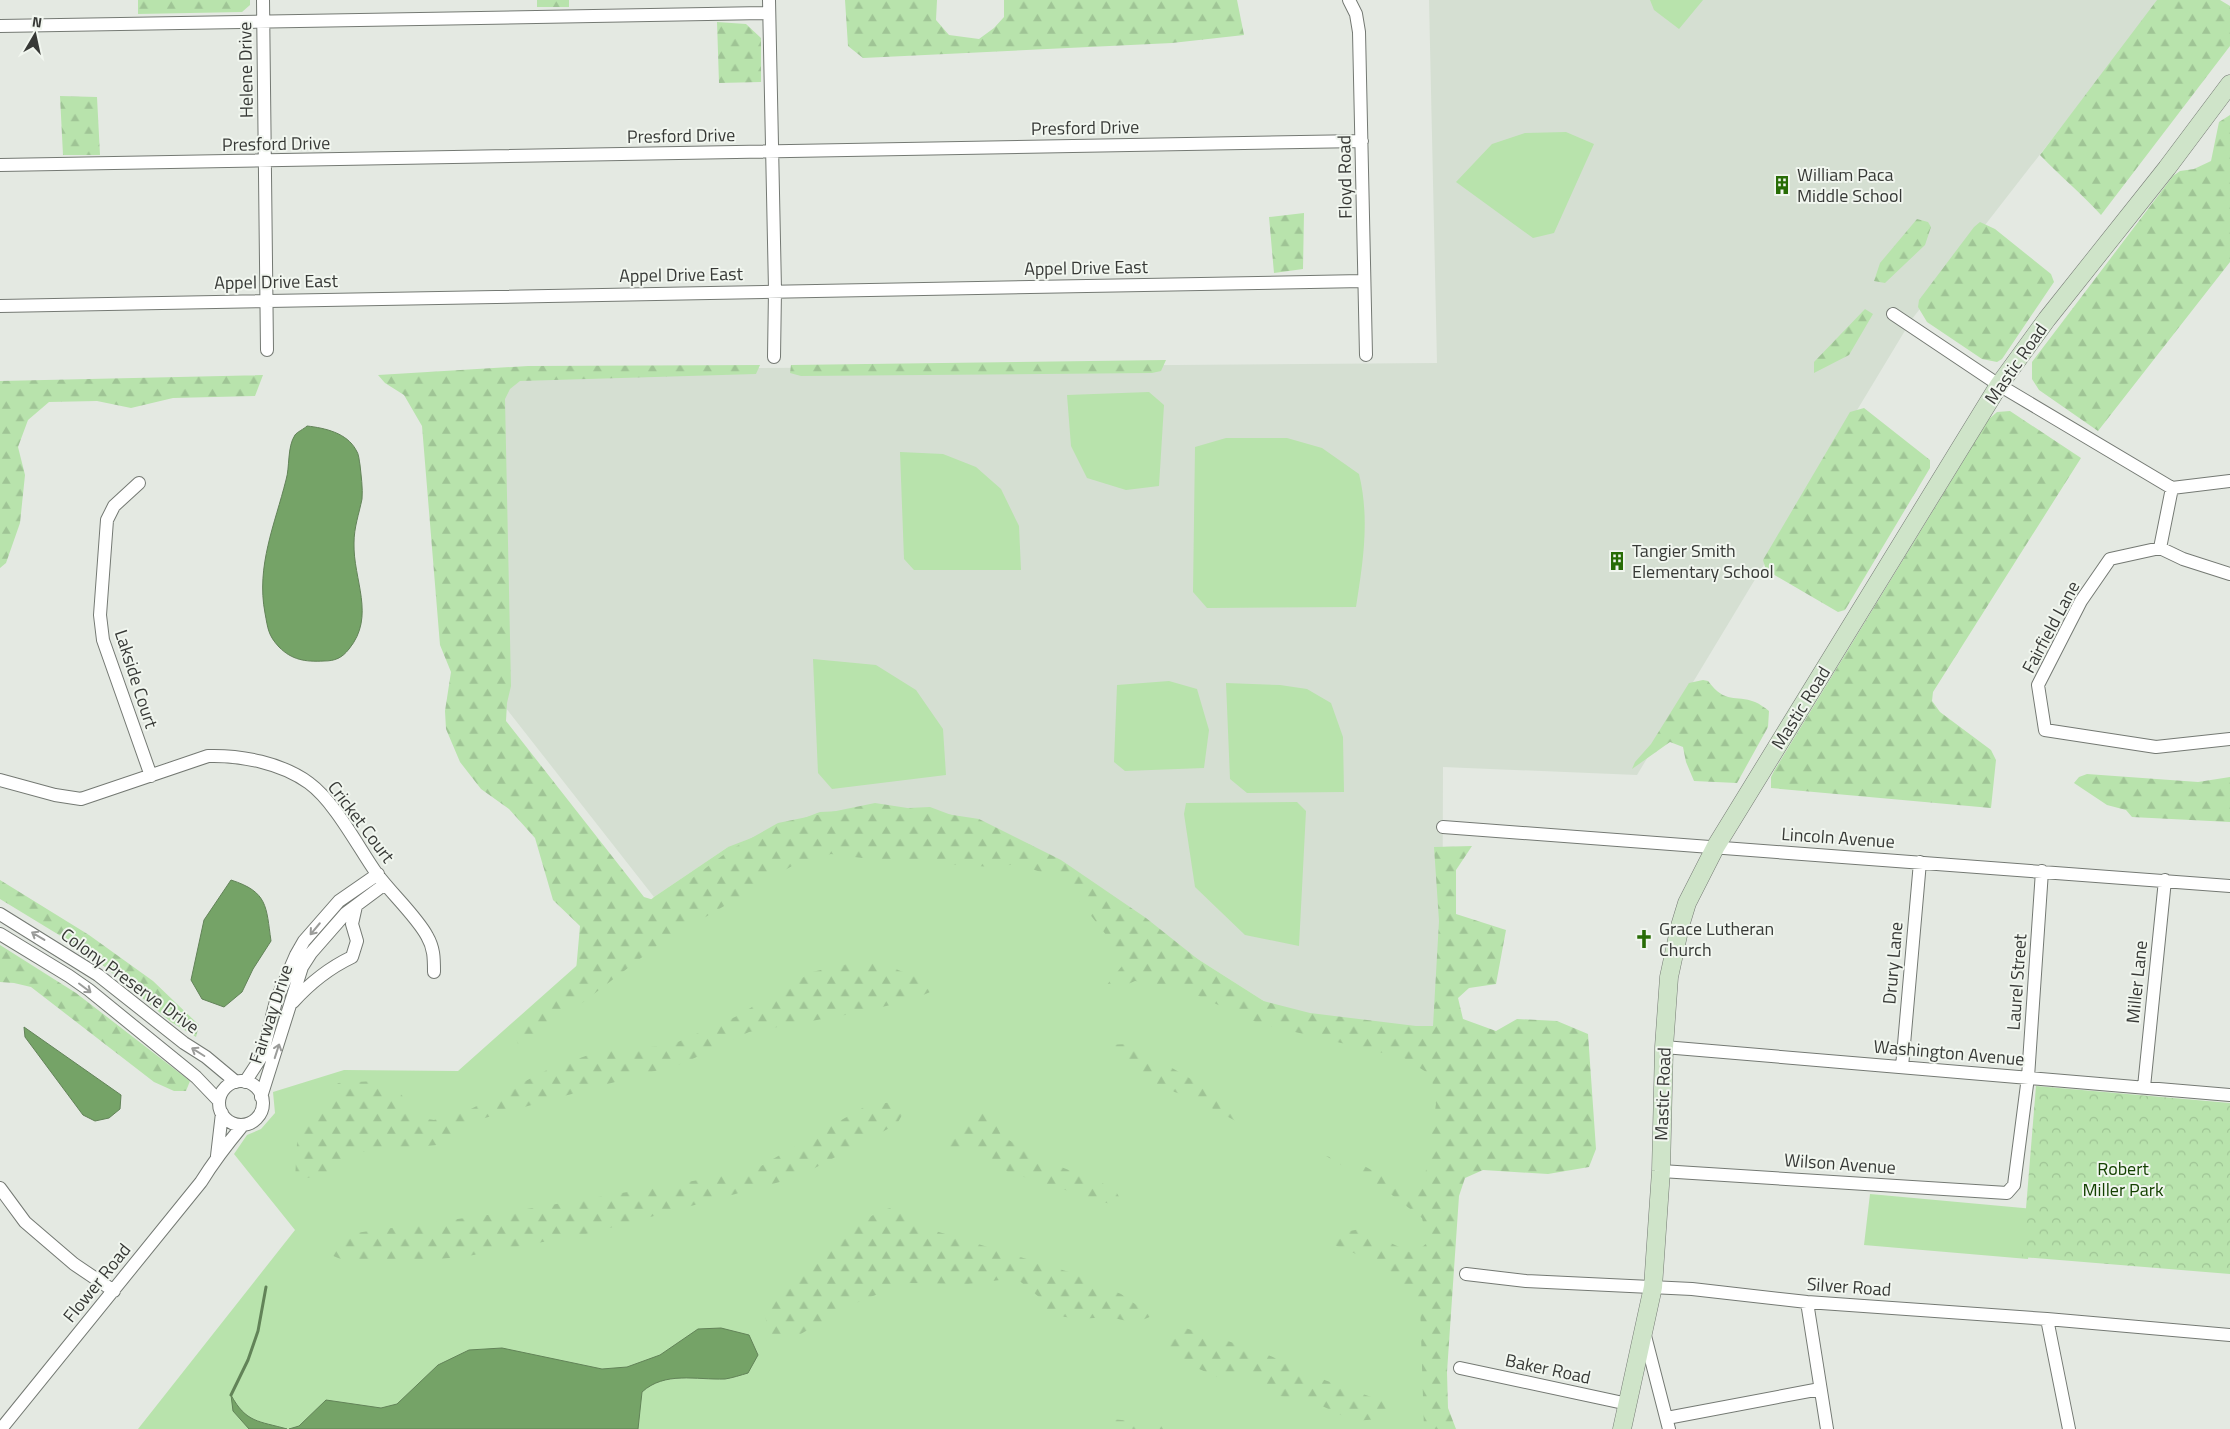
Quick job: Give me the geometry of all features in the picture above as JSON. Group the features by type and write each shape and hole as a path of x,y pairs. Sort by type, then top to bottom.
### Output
{"main road":[{"name":"Mastic Road","path":"1622,1429 1653,1288 1661,1171 1664,1047 1669,977 1687,903 1716,846 1999,385 2047,319 2167,168 2230,84"}],"street":[{"name":"Helene Drive","path":"263,0 267,350"},
{"path":"769,0 775,290 774,357"},
{"name":"Floyd Road","path":"1349,0 1356,14 1359,32 1366,355"},
{"path":"0,26 769,13"},
{"name":"Presford Drive","path":"0,165 265,162 1362,141"},
{"name":"Appel Drive East","path":"0,306 775,290 1364,281"},
{"path":"1893,314 1999,385 2172,488 2230,481"},
{"name":"Lakside Court","path":"139,483 114,506 107,520 100,615 103,640 151,776"},
{"path":"2172,488 2160,548 2183,559 2230,574"},
{"name":"Fairfield Lane","path":"2160,548 2110,559 2081,601 2038,685 2045,730 2156,747 2230,739"},
{"name":"Cricket Court","path":"0,780 55,795 81,799 208,756 229,756 286,769 310,783 329,803 382,879 427,934 434,951 434,972"},
{"name":"Lincoln Avenue","path":"1443,827 2230,886"},
{"name":"Drury Lane","path":"1902,1067 1920,862"},
{"name":"Laurel Street","path":"2014,1185 2028,1077 2042,871"},
{"name":"Fairway Drive","path":"240,1082 262,1056 276,1001 289,968 304,941 334,916 356,906 382,879"},
{"name":"Fairway Drive","path":"261,1098 302,967 334,916 339,901 382,879"},
{"name":"Miller Lane","path":"2144,1087 2165,880"},
{"path":"290,1005 307,986 331,967 352,957 357,941 352,924 356,906"},
{"name":"Colony Preserve Drive","path":"0,914 91,970 184,1043 240,1082"},
{"path":"334,916 352,924"},
{"name":"Colony Preserve Drive","path":"0,934 69,976 88,990 196,1077 220,1107"},
{"name":"Washington Avenue","path":"1664,1047 2230,1095"},
{"path":"240,1082 256,1088 261,1098 262,1108 258,1116 252,1122 243,1125 231,1122 220,1107 225,1089 240,1082"},
{"name":"Flower Road","path":"217,1156 220,1107"},
{"name":"Flower Road","path":"1,1429 201,1182 217,1156 227,1147 243,1125"},
{"name":"Wilson Avenue","path":"1661,1171 2007,1192 2014,1185"},
{"path":"0,1188 25,1222 74,1264 114,1291"},
{"name":"Silver Road","path":"1466,1274 1526,1280 1692,1289 1807,1302 2047,1319 2230,1335"},
{"path":"1807,1302 1827,1429"},
{"path":"2047,1319 2069,1429"},
{"path":"1644,1332 1668,1424 1820,1389"},
{"name":"Baker Road","path":"1460,1368 1628,1404"}],"shaded area":[{"path":"1429,0 2160,0 1912,319 1637,775 1443,767 1442,1052 1278,1010 1160,935 728,847 654,897 498,698 499,370 1437,363"},
{"path":"307,426 335,432 352,444 358,455 362,482 362,499 354,537 361,598 361,624 357,636 344,655 335,660 328,661 299,659 289,655 279,647 269,632 263,596 263,579 268,545 287,475 292,440 297,433"},
{"path":"231,880 259,895 266,909 271,941 253,969 242,992 224,1007 202,999 191,980 204,920"},
{"path":"24,1027 121,1095 120,1109 109,1118 95,1121 83,1115 25,1037"},
{"path":"721,1328 749,1335 758,1355 748,1373 725,1379 671,1379 651,1385 642,1392 638,1429 289,1429 299,1426 326,1400 381,1408 397,1404 438,1365 469,1350 502,1348 602,1369 627,1367 660,1355 698,1329"},
{"path":"231,1395 242,1411 254,1420 287,1429 249,1429 233,1411"}],"green space":[{"path":"138,0 250,0 250,5 242,12 138,14"},
{"path":"537,0 569,0 569,7 537,7"},
{"path":"845,0 937,0 936,20 949,35 979,39 994,28 1004,17 1004,0 1237,0 1244,35 1172,43 863,58 848,46"},
{"path":"1650,0 1703,0 1679,29 1654,10"},
{"path":"2157,0 2220,0 2230,6 2230,46 2101,215 2040,155"},
{"path":"717,22 746,24 761,38 761,82 719,83"},
{"path":"60,96 97,97 100,155 63,155"},
{"path":"2230,115 2230,262 2098,431 2039,390 2032,379 2032,362 2173,176 2180,171 2194,169 2211,161 2219,122"},
{"path":"1566,132 1594,144 1554,233 1533,238 1456,182 1492,144 1525,133"},
{"path":"1304,213 1303,269 1274,273 1269,217"},
{"path":"1917,219 1928,222 1931,227 1925,245 1885,283 1874,281 1880,263"},
{"path":"1980,222 1995,229 2051,274 2054,282 2002,359 1997,362 1982,359 1927,322 1918,307 1919,300 1974,227"},
{"path":"1865,309 1873,314 1849,355 1814,373 1814,362"},
{"path":"1166,360 1161,371 1152,373 801,376 790,373 791,365"},
{"path":"760,365 756,374 520,381 510,389 505,399 511,686 507,703 506,721 644,897 660,902 730,850 778,823 875,803 979,819 1061,860 1146,918 1244,996 1310,1013 1416,1026 1433,1026 1439,921 1434,847 1472,846 1456,870 1456,914 1506,930 1496,984 1469,988 1458,998 1463,1019 1496,1031 1517,1019 1557,1021 1588,1034 1596,1149 1589,1167 1548,1174 1483,1170 1465,1178 1459,1196 1447,1372 1448,1408 1456,1429 1424,1429 1420,1303 1385,1266 1315,1237 1361,1229 1414,1254 1428,1242 1422,1218 1388,1192 1326,1156 1366,1167 1410,1192 1424,1183 1436,1104 1431,1075 1404,1058 1258,1023 1181,988 1135,981 1119,988 1106,986 1122,966 1114,945 1063,880 1018,864 994,867 886,861 831,854 797,863 658,945 552,1026 518,1044 514,1032 575,982 580,926 553,900 535,838 509,809 481,789 460,762 446,729 445,711 451,672 440,645 422,426 404,395 385,383 378,375 528,366"},
{"path":"263,375 255,396 173,398 131,408 97,401 49,402 28,420 18,447 25,475 20,523 6,563 0,568 0,381"},
{"path":"1149,392 1164,405 1159,486 1126,490 1087,478 1071,446 1067,395"},
{"path":"1864,408 1930,460 1930,468 1845,610 1838,612 1766,570 1763,560 1850,412"},
{"path":"2010,411 2081,458 1933,692 1932,701 1940,712 1991,750 1996,760 1991,808 1771,788 1771,777 1774,771 1989,419 1997,412"},
{"path":"1226,438 1287,438 1322,448 1359,474 1365,524 1363,557 1356,607 1207,608 1193,592 1195,447"},
{"path":"900,452 943,454 976,467 1001,489 1019,526 1021,570 914,570 904,559"},
{"path":"813,659 876,665 916,690 943,729 946,775 832,789 818,773"},
{"path":"1703,680 1708,681 1720,693 1726,696 1755,702 1769,711 1768,727 1737,783 1694,781 1686,762 1683,747 1670,742 1632,769 1635,762 1651,744 1689,683"},
{"path":"1169,681 1197,689 1209,730 1204,768 1125,771 1114,762 1117,685"},
{"path":"1226,683 1280,685 1307,689 1331,703 1343,737 1344,792 1247,793 1230,779"},
{"path":"2087,774 2198,782 2230,777 2230,822 2132,817 2126,810 2107,805 2074,783 2079,777"},
{"path":"1297,802 1306,811 1299,946 1245,935 1195,887 1184,814 1186,803"},
{"path":"930,807 1031,845 1160,935 1278,1010 1442,1052 1443,1429 138,1429 295,1230 234,1154 247,1135 261,1129 275,1113 273,1092 344,1070 458,1071 654,897 728,847 820,812"},
{"path":"0,880 89,935 153,981 199,1025 196,1037 171,1022 87,952 0,899"},
{"path":"0,945 76,993 190,1081 186,1091 174,1091 154,1082 31,987 0,982"},
{"path":"878,957 898,970 942,987 909,1001 845,1015 749,1032 684,1063 474,1121 461,1134 437,1145 362,1152 325,1175 295,1180 298,1125 324,1102 338,1083 375,1081 402,1095 408,1116 434,1120 465,1112 549,1069 597,1052 671,1045 735,1017 812,972"},
{"path":"1131,1044 1208,1089 1260,1134 1202,1103 1160,1086 1102,1045"},
{"name":"Robert Miller Park","path":"2036,1086 2230,1103 2230,1274 2022,1257"},
{"path":"911,1099 897,1124 798,1177 591,1233 468,1256 402,1263 350,1263 331,1255 348,1234 509,1212 752,1171 866,1106"},
{"path":"987,1105 1001,1135 1036,1157 1114,1188 1126,1209 1008,1172 982,1150 938,1151 972,1115"},
{"path":"1870,1194 2034,1209 2028,1259 1864,1245"},
{"path":"898,1206 916,1225 1069,1272 1121,1294 1152,1316 1135,1323 1110,1317 1078,1319 1047,1314 1039,1297 1016,1278 968,1284 905,1283 851,1305 792,1339 771,1334 762,1308 867,1219 878,1212"},
{"path":"1185,1328 1257,1350 1319,1378 1385,1402 1392,1418 1354,1421 1320,1405 1275,1395 1245,1373 1222,1379 1167,1355 1171,1332"},
{"path":"1110,1419 1155,1423 1172,1429 1124,1429"}],"waterway":[{"path":"231,1395 248,1360 258,1331 266,1287"}],"place":[{"name":"William Paca Middle School","path":"1782,185"},
{"name":"Tangier Smith Elementary School","path":"1617,561"},
{"name":"Grace Lutheran Church","path":"1644,939"}]}
